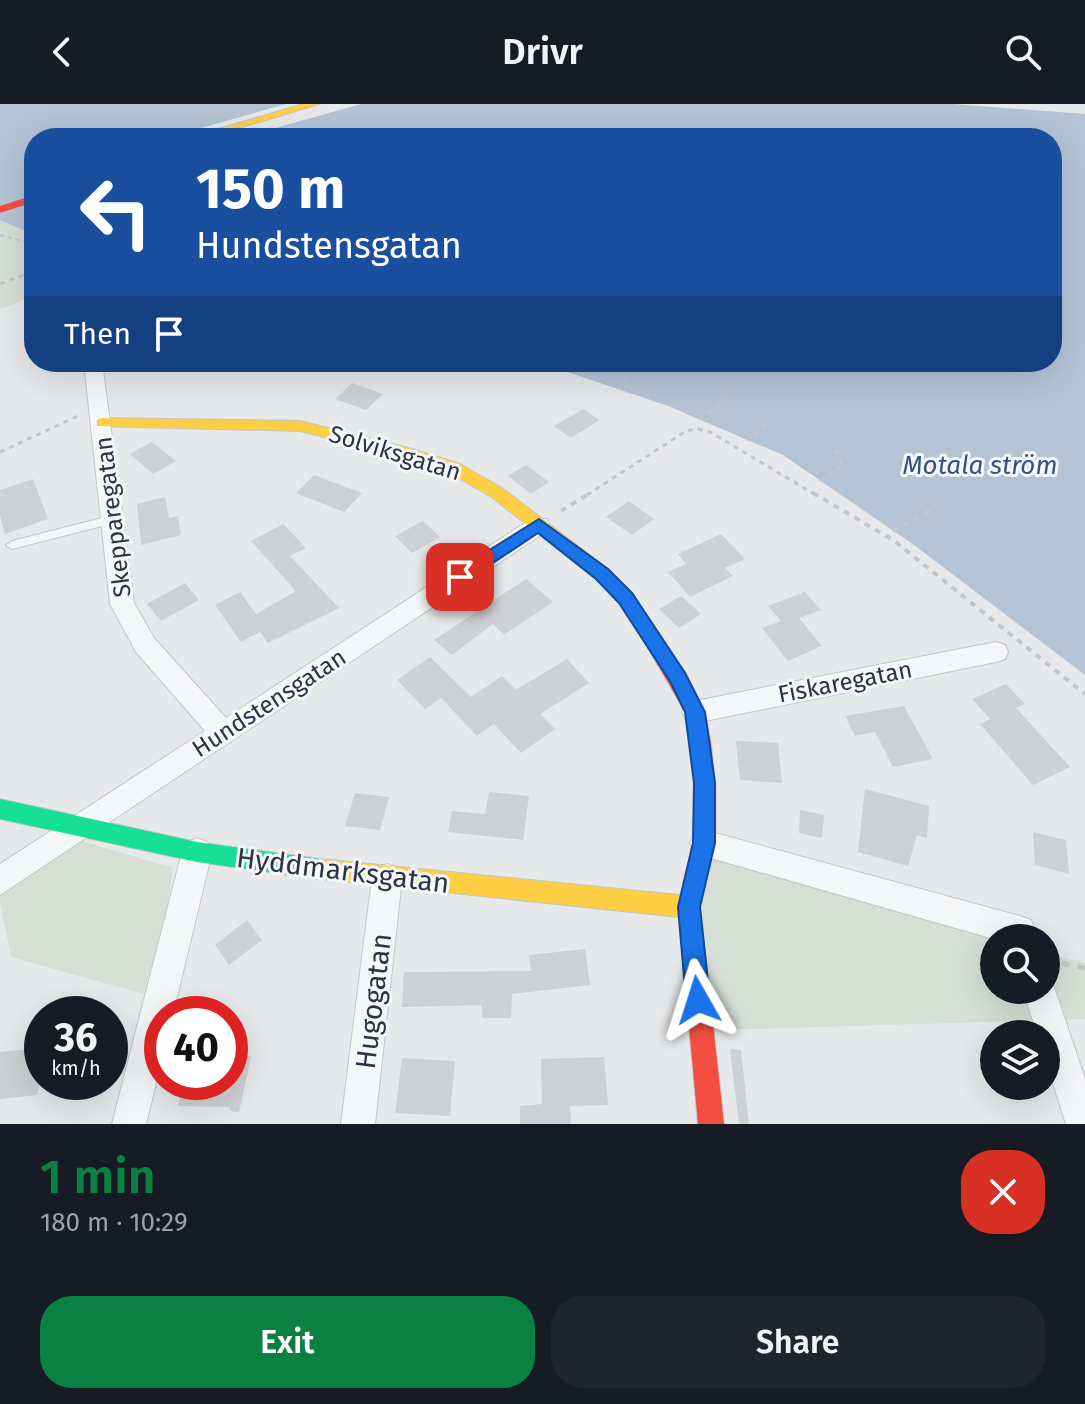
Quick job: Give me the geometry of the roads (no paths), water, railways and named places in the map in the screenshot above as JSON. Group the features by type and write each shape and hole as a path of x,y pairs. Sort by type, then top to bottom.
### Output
{"main road":[{"path":"234,128 323,106"},
{"path":"255,128 323,106"},
{"path":"0,200 24,192"},
{"path":"0,210 24,202"},
{"name":"Solviksgatan","path":"101,415 300,426 412,454 454,468 486,486 539,525 602,574 626,598 678,678 695,712 705,783 704,843 689,907 711,1124"},
{"name":"Hyddmarksgatan","path":"0,809 197,852 387,878 689,907"}],"street":[{"name":"Skepparegatan","path":"95,372 122,604 145,645 223,733"},
{"name":"Hundstensgatan","path":"0,881 539,525"},
{"name":"Fiskaregatan","path":"695,712 996,652"},
{"path":"704,843 986,924"},
{"path":"129,1124 197,852"},
{"name":"Hugogatan","path":"358,1124 387,878"},
{"path":"1044,1004 1083,1124"}],"lane":[{"path":"12,545 110,520"}],"water":[{"name":"Motala ström","path":"0,104 953,104 1085,114 1085,675 914,545 783,455 668,406 568,372 1062,372 1062,128 24,128 24,231 0,220"}]}
